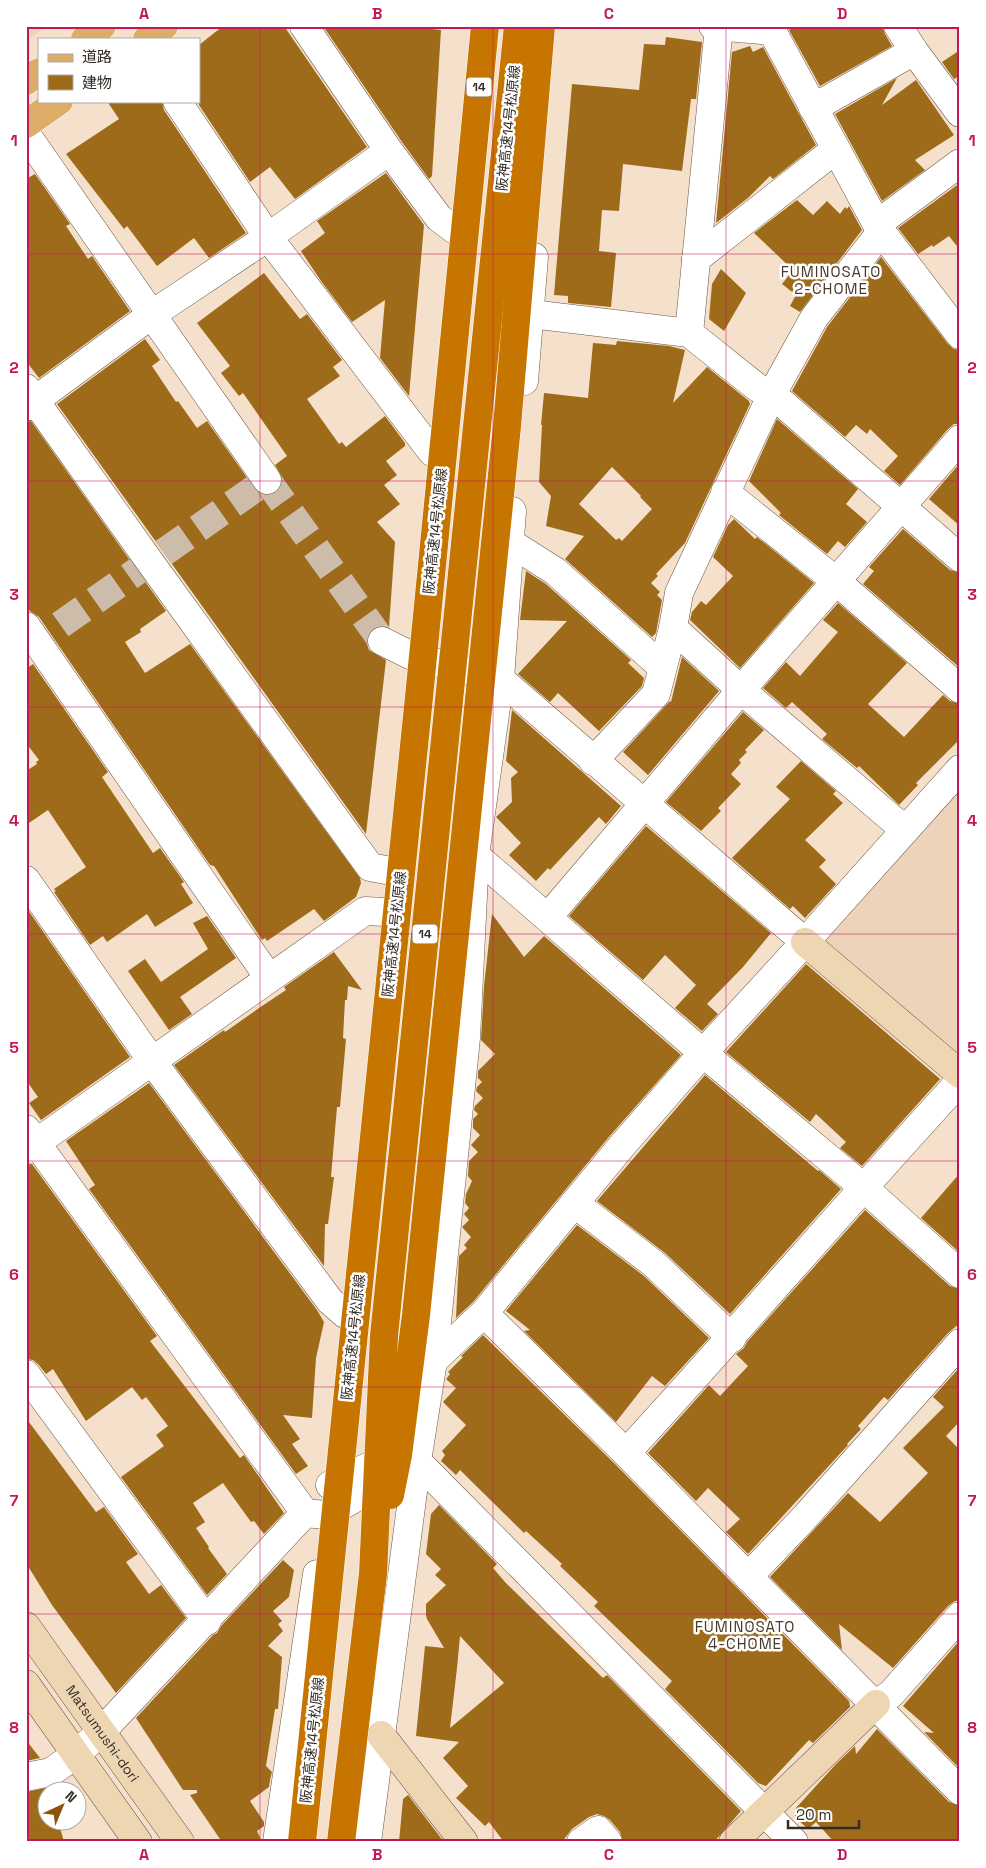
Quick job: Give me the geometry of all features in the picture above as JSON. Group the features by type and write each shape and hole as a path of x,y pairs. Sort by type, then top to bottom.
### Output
{"highway":[{"name":"阪神高速14号松原線","path":"302,1842 421,677 485,26"},
{"name":"阪神高速14号松原線","path":"341,1842 373,1574 384,1336 518,26"},
{"path":"373,1574 398,1456 416,1315 507,426 541,26"}],"main road":[{"path":"86,38 102,26"},
{"path":"148,38 164,26"},
{"path":"26,80 38,73"},
{"path":"26,124 58,102"}],"street":[{"path":"304,26 388,151 439,218 454,230"},
{"path":"277,1842 316,1514 330,1485 345,1314 385,912 391,871 474,26"},
{"path":"367,1842 418,1451 433,1361 466,1038 475,855 500,679 509,542 531,314 550,26"},
{"path":"714,26 773,28 813,108 879,228 960,335"},
{"path":"689,333 719,27"},
{"path":"813,108 906,34 960,113"},
{"path":"178,102 268,237 432,452"},
{"path":"26,134 267,480"},
{"path":"696,259 836,149"},
{"path":"388,151 268,237 29,399 370,867 391,871"},
{"path":"593,761 656,694 673,628 679,593 772,394 814,318 879,228 960,163"},
{"path":"531,314 689,333 758,388 772,394 960,558"},
{"path":"548,917 647,808 741,690 960,439"},
{"path":"725,492 836,581 960,689"},
{"path":"509,542 555,571 662,667"},
{"path":"26,626 269,978"},
{"path":"673,628 741,690 905,830"},
{"path":"382,641 412,656 500,679 647,808 960,1074"},
{"path":"433,1361 484,1313 574,1203 703,1053 960,769"},
{"path":"475,855 703,1053 863,1187 960,1274"},
{"path":"29,888 152,1061 330,1301 345,1314"},
{"path":"316,1514 30,1141 152,1061 364,911 385,912"},
{"path":"626,1453 732,1338 863,1187 960,1081"},
{"path":"574,1203 654,1264 732,1338"},
{"path":"484,1313 876,1704 960,1791"},
{"path":"748,1577 805,1517 960,1343"},
{"path":"26,1374 207,1621"},
{"path":"26,1777 51,1772 76,1755 102,1731 207,1621 316,1514 418,1451"},
{"path":"330,1485 418,1451"},
{"path":"418,1451 794,1842"},
{"name":"Matsumushi-dori","path":"26,1626 180,1842"},
{"path":"733,1842 876,1704 891,1694 954,1634"},
{"path":"26,1684 138,1842"},
{"path":"381,1735 464,1842"},
{"path":"581,1842 598,1830 608,1842"}],"shaded area":[{"path":"26,26 47,26 26,41"},
{"path":"960,780 960,1058 826,944 826,928"}],"building":[{"path":"223,26 284,26 367,147 295,199 270,167 250,182 199,105 200,44"},
{"path":"323,26 405,26 441,30 432,176 429,179 402,142"},
{"path":"793,26 882,26 892,46 820,86 789,30"},
{"path":"666,37 702,42 696,99 691,99 682,171 623,164 619,211 602,210 599,251 616,253 611,307 568,303 568,296 554,295 572,84 639,90 644,44 665,45"},
{"path":"750,46 753,52 763,47 816,145 773,179 770,176 748,198 716,223 732,52"},
{"path":"960,50 960,76 954,79 942,62"},
{"path":"897,78 882,105 916,80 954,135 915,160 925,170 882,201 835,114"},
{"path":"108,102 162,102 164,110 246,233 209,258 194,238 157,266 127,226 124,229 66,154 119,119"},
{"path":"386,173 424,225 409,396 380,358 385,300 352,322 301,251 325,233 317,221"},
{"path":"35,174 70,224 66,226 88,259 92,256 130,311 39,378 26,361 26,179"},
{"path":"960,183 960,250 949,236 918,254 898,228"},
{"path":"797,200 813,215 827,201 840,214 845,207 847,209 849,206 862,230 800,312 790,306 796,295 782,284 793,270 754,233"},
{"path":"881,257 948,344 954,349 960,350 960,424 954,424 948,429 900,485 884,471 898,456 870,429 867,434 856,425 845,437 792,391 827,327"},
{"path":"721,269 746,293 724,331 709,319 712,284"},
{"path":"264,273 300,319 307,314 342,360 333,367 340,376 307,399 339,444 342,442 346,447 385,416 405,443 405,446 386,461 397,475 384,485 400,504 377,522 395,542 389,627 382,625 374,628 368,634 366,641 369,650 386,660 366,834 57,404 145,339 160,360 152,366 176,402 178,401 197,428 207,421 255,489 261,494 268,496 276,493 281,487 283,479 275,465 287,456 243,393 239,396 221,373 230,366 197,323"},
{"path":"617,341 669,346 685,350 673,403 707,367 749,401 750,404 685,543 656,574 658,576 651,583 660,592 657,595 662,600 656,633 652,637 565,559 584,536 546,526 551,496 539,482 544,393 588,398 593,343 616,345","holes":["612,467 652,509 622,541 619,538 616,540 579,504"]},
{"path":"777,419 858,489 846,504 867,522 845,547 838,541 827,554 779,515 781,513 749,481"},
{"path":"31,421 166,611 140,629 141,632 125,642 145,673 190,644 360,878 361,883 356,897 324,921 314,909 267,941 265,938 262,940 214,866 210,865 39,617 30,611 26,605 26,422"},
{"path":"960,463 960,526 929,499"},
{"path":"734,519 755,539 757,537 814,583 740,668 690,620 692,612 701,601 706,605 733,576 713,557 728,525"},
{"path":"903,529 950,570 960,573 960,668 863,584 874,571 869,567"},
{"path":"526,571 546,584 631,660 628,663 644,678 642,686 599,731 558,693 550,702 518,674 567,621 520,620"},
{"path":"838,603 907,663 868,704 904,737 943,695 950,701 960,704 960,739 916,783 918,785 899,805 859,766 857,768 822,739 827,734 792,702 786,708 763,688 786,662 800,676 838,632 823,620"},
{"path":"682,657 719,691 648,775 623,752 671,702"},
{"path":"33,664 108,772 102,777 153,853 160,848 184,882 181,884 193,903 155,927 147,914 107,942 103,936 90,945 54,892 56,891 54,889 86,867 48,810 26,825 26,771 37,764 36,762 39,760 26,743 26,669"},
{"path":"512,710 621,806 606,824 599,817 550,870 548,868 536,881 509,855 521,843 496,817 512,802 511,778 518,772 506,761"},
{"path":"743,712 764,730 745,750 747,752 739,760 741,763 731,774 741,784 718,808 721,811 701,831 666,802"},
{"path":"801,761 836,791 833,794 843,803 805,840 826,860 819,867 836,884 805,918 793,906 790,909 732,858 790,799 776,787"},
{"path":"646,826 771,933 743,967 707,1004 718,1014 702,1031 675,1008 696,985 665,955 643,980 569,916"},
{"path":"28,910 130,1057 41,1120 29,1103 38,1097 26,1080 26,911"},
{"path":"492,914 524,957 544,936 681,1055 608,1138 473,1302 456,1318 459,1256 467,1248 464,1245 471,1237 462,1227 469,1220 464,1214 469,1208 465,1203 466,1194 472,1181 468,1176 469,1161 478,1152 471,1145 480,1135 473,1128 473,1119 478,1114 474,1110 475,1106 483,1098 476,1091 482,1082 478,1078 478,1071 495,1054 481,1040 484,986"},
{"path":"207,916 236,958 180,997 192,1014 169,1030 128,971 145,959 161,982 208,949 193,923"},
{"path":"334,952 362,990 348,986 347,1000 345,1000 343,1038 346,1039 340,1107 337,1107 331,1177 334,1177 328,1224 325,1224 324,1266 174,1065 286,990 284,987"},
{"path":"806,964 940,1079 862,1166 840,1148 846,1142 816,1114 810,1122 726,1052"},
{"path":"705,1075 841,1189 730,1314 665,1253 597,1201"},
{"path":"149,1083 324,1322 316,1358 312,1418 283,1415 300,1439 292,1444 308,1466 296,1474 89,1189 95,1185 66,1141"},
{"path":"32,1164 157,1336 150,1341 240,1458 244,1455 284,1513 264,1534 254,1521 251,1522 223,1483 193,1503 205,1522 196,1528 227,1574 207,1595 121,1477 164,1446 156,1435 168,1426 146,1397 142,1400 132,1387 86,1421 53,1369 46,1374 33,1360 26,1359 26,1165"},
{"path":"960,1173 960,1253 921,1218"},
{"path":"865,1210 950,1286 960,1289 960,1323 948,1333 888,1400 884,1397 858,1426 861,1429 848,1445 748,1554 726,1532 740,1519 708,1488 696,1501 648,1453 709,1385 720,1396 748,1366 736,1354 744,1348 747,1342"},
{"path":"577,1225 644,1276 709,1338 665,1386 652,1376 616,1422 524,1331 530,1330 506,1311"},
{"path":"483,1335 615,1464 849,1701 850,1707 813,1743 809,1740 766,1786 758,1783 665,1689 672,1681 594,1606 598,1602 560,1566 562,1564 526,1531 524,1533 460,1470 456,1475 441,1461 445,1455 442,1451 466,1425 443,1402 456,1388 446,1379 450,1374 448,1372 463,1357 461,1356"},
{"path":"960,1367 960,1421 946,1436 960,1450 960,1601 955,1601 948,1606 893,1668 839,1624 842,1650 770,1577 848,1493 880,1522 928,1473 903,1448 944,1407 933,1397"},
{"path":"26,1418 96,1512 104,1507 138,1554 126,1562 149,1594 161,1585 186,1618 116,1693 52,1605 26,1563"},
{"path":"439,1505 497,1564 493,1568 505,1582 603,1678 607,1675 741,1811 714,1842 623,1842 620,1832 610,1820 597,1814 589,1817 572,1829 562,1842 504,1842 489,1822 485,1826 456,1798 468,1786 443,1758 459,1742 416,1736 425,1646 444,1648 426,1615 426,1604 446,1585 435,1575 441,1569 426,1554 431,1514","holes":["460,1636 504,1683 450,1728"]},
{"path":"283,1560 294,1570 289,1597 273,1611 282,1621 278,1624 283,1631 268,1646 282,1657 278,1709 275,1709 266,1766 272,1772 269,1787 250,1801 264,1822 264,1826 257,1831 262,1842 222,1842 190,1795 197,1793 197,1790 183,1790 136,1718"},
{"path":"960,1640 960,1769 924,1732 934,1733 903,1706"},
{"path":"877,1729 949,1802 960,1806 960,1842 834,1842 816,1822 808,1829 795,1817 796,1808 836,1764 855,1746 856,1754"},
{"path":"26,1740 40,1758 26,1761"},
{"path":"38,1790 38,1830 61,1830 64,1842 26,1842 26,1792"},
{"path":"408,1795 444,1842 399,1842 403,1799"}],"tunnel":[{"path":"26,649 267,480 382,641"}],"district":[{"name":"FUMINOSATO 2-CHOME","path":"831,280"},
{"name":"FUMINOSATO 4-CHOME","path":"745,1636"}]}
